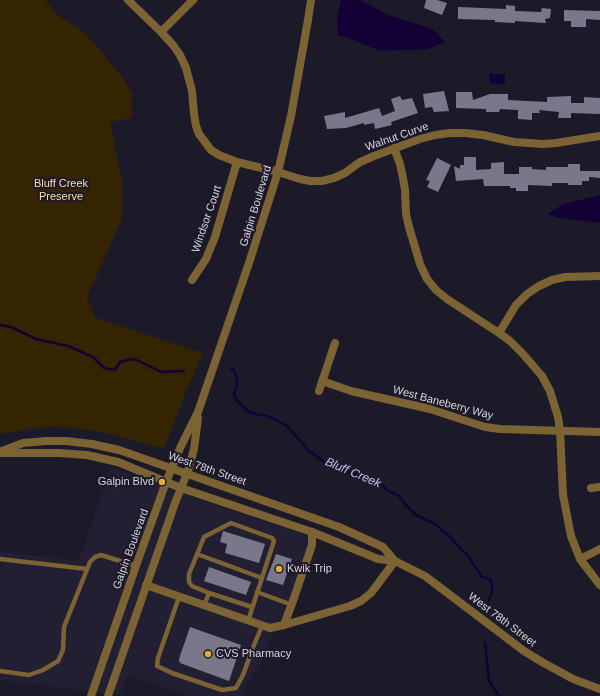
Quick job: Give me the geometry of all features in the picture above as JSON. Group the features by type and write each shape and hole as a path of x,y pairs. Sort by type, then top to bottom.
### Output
{"street":[{"name":"Walnut Curve","path":"128,0 161,32 180,55 186,68 192,91 196,126 205,144 219,155 236,162 300,179 322,181 334,178 360,162 394,148 435,135 465,133 483,135 514,142 543,144 600,136"},
{"path":"161,32 192,0"},
{"name":"Galpin Boulevard","path":"91,696 166,482 183,440 198,412 250,263 278,172 291,116 311,0"},
{"path":"394,148 403,178 406,214 411,234 420,264 427,279 436,290 447,299 499,333 510,342 523,354 542,376 550,392 558,417 560,430 563,496 570,536 580,559 600,585"},
{"name":"Windsor Court","path":"192,280 206,259 213,242 236,162"},
{"path":"499,333 516,305 539,286 552,280 565,277 600,276"},
{"path":"319,391 335,343"},
{"name":"West Baneberry Way","path":"322,382 351,391 430,409 485,427 500,429 600,432"},
{"name":"Galpin Boulevard","path":"108,696 175,503 187,474 194,449 198,412"},
{"name":"West 78th Street","path":"0,453 23,443 46,441 66,441 92,444 119,450 340,527 383,547 395,561"},
{"name":"West 78th Street","path":"0,453 59,453 87,455 118,462 182,488 312,532 378,559 395,561 425,576 522,650 573,679 600,689"},
{"path":"591,488 600,487"},
{"path":"284,625 312,544 312,532"},
{"path":"580,559 600,549"},
{"path":"146,585 270,628 350,606 361,601 371,593 395,561"}],"lane":[{"path":"248,621 274,541 272,538 231,523 204,537 189,574 189,582 192,586 209,593 252,607"},
{"path":"197,554 262,578"},
{"path":"0,671 30,675 44,670 58,661 63,650 64,627 90,562 95,557 101,555 136,566"},
{"path":"0,559 87,569"},
{"path":"257,592 292,605"},
{"path":"204,606 209,593"},
{"path":"179,597 158,658 157,666 172,673 222,690 236,688 243,675 262,626"}],"shaded area":[{"path":"341,0 360,0 388,15 433,29 445,42 428,49 380,51 338,35 337,18"},
{"path":"489,74 505,74 505,85 490,83"},
{"path":"600,195 600,223 558,218 548,214 563,204"},
{"path":"111,468 307,536 309,547 282,618 269,641 262,660 240,696 190,696 127,675 120,695 0,680 0,552 79,560"}],"green space":[{"name":"Bluff Creek Preserve","path":"0,0 45,0 58,15 85,33 120,74 132,93 132,118 110,122 123,186 121,221 87,297 96,318 203,353 183,399 169,437 163,448 105,433 74,428 51,427 27,429 0,434"}],"building":[{"path":"426,0 437,0 447,3 442,15 424,8"},
{"path":"506,5 515,6 515,11 541,12 542,8 551,9 550,18 545,19 546,23 515,21 515,23 495,22 495,20 458,19 458,7 506,9"},
{"path":"564,10 600,11 600,20 586,19 586,27 571,27 571,21 564,21"},
{"path":"444,91 449,111 434,112 432,107 425,108 423,94"},
{"path":"456,92 472,92 473,100 490,94 508,94 508,100 547,102 547,97 571,96 571,103 584,103 584,97 600,98 600,114 571,113 571,118 558,118 559,112 539,110 540,113 532,113 532,120 518,119 518,110 500,109 499,112 486,112 486,109 456,108"},
{"path":"400,96 402,100 412,98 418,113 391,122 392,125 375,129 374,123 364,125 364,123 346,128 327,129 324,116 345,112 345,118 379,108 382,116 395,111 391,99"},
{"path":"464,157 476,157 476,170 491,169 491,163 504,162 504,174 519,174 519,167 532,167 532,169 546,170 546,167 568,167 568,164 580,164 580,171 600,171 600,178 589,177 589,181 582,181 582,185 552,183 552,186 528,185 528,191 516,191 516,188 510,188 510,186 484,186 483,179 456,181 454,166 460,169 460,165 464,165"},
{"path":"437,158 451,165 438,192 427,187 430,181 426,180"},
{"name":"Kwik Trip","path":"223,531 265,544 259,563 225,553 227,544 220,542"},
{"name":"Kwik Trip","path":"276,554 292,559 283,585 266,580"},
{"path":"209,567 251,582 246,595 204,581"},
{"path":"190,627 241,645 229,681 180,663 180,656"}],"waterway":[{"name":"Bluff Creek","path":"0,325 11,327 36,339 68,346 93,357 104,368 115,370 120,362 131,359 139,361 159,371 184,371"},
{"name":"Bluff Creek","path":"231,368 235,372 237,380 234,393 237,401 248,411 259,415 268,416 287,426 309,451 329,465 347,472 369,477 379,482 387,490 399,496 416,515 435,524 449,536 468,556 482,577 490,579 492,584 492,592 489,600"},
{"name":"Bluff Creek","path":"485,643 489,681 499,696"}],"place":[{"name":"Galpin Blvd","path":"162,482"},
{"name":"Kwik Trip","path":"279,569"},
{"name":"CVS Pharmacy","path":"208,654"}]}
